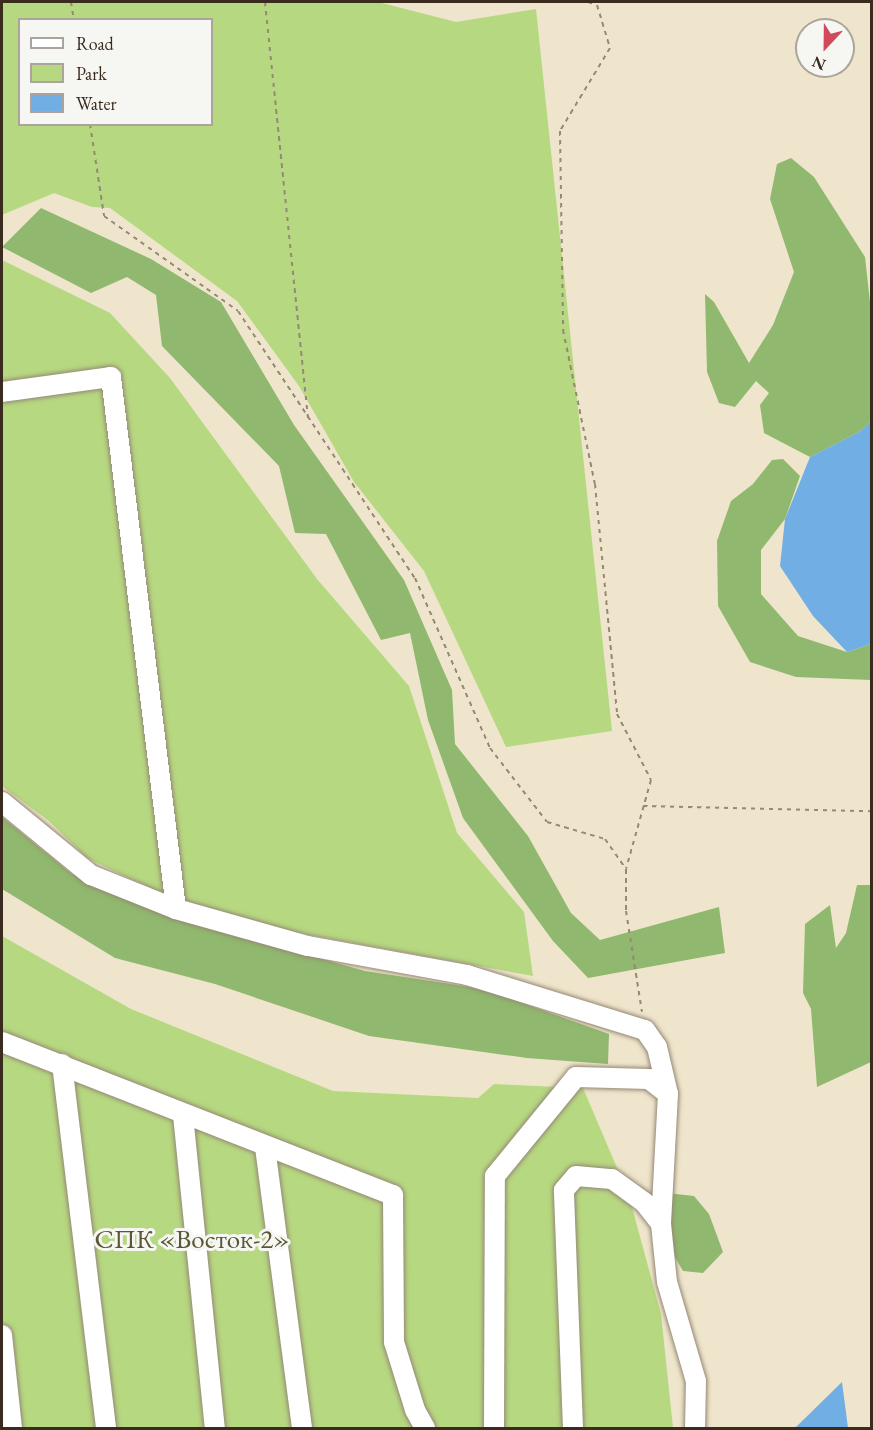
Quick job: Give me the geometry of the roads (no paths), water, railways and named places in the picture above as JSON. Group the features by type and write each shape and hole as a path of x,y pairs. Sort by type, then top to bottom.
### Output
{"street":[{"path":"2,392 111,377 176,909"},
{"path":"2,802 91,875 176,909 308,946 467,975 645,1030 657,1047 668,1094 661,1224 667,1282 696,1381 695,1428"},
{"path":"2,1042 62,1064 183,1115 393,1195 394,1342 415,1410 425,1428"},
{"path":"62,1064 106,1428"},
{"path":"494,1428 495,1176 576,1077 649,1079 668,1094"},
{"path":"183,1115 215,1428"},
{"path":"266,1147 302,1428"},
{"path":"573,1428 564,1190 576,1176 612,1179 644,1202 661,1224"},
{"path":"2,1335 12,1428"}],"water":[{"path":"871,421 871,644 847,652 813,616 780,566 785,519 810,457 859,432"},
{"path":"842,1382 848,1428 795,1428"}],"park label":[{"name":"СПК «Восток-2»","path":"192,1239"}]}
